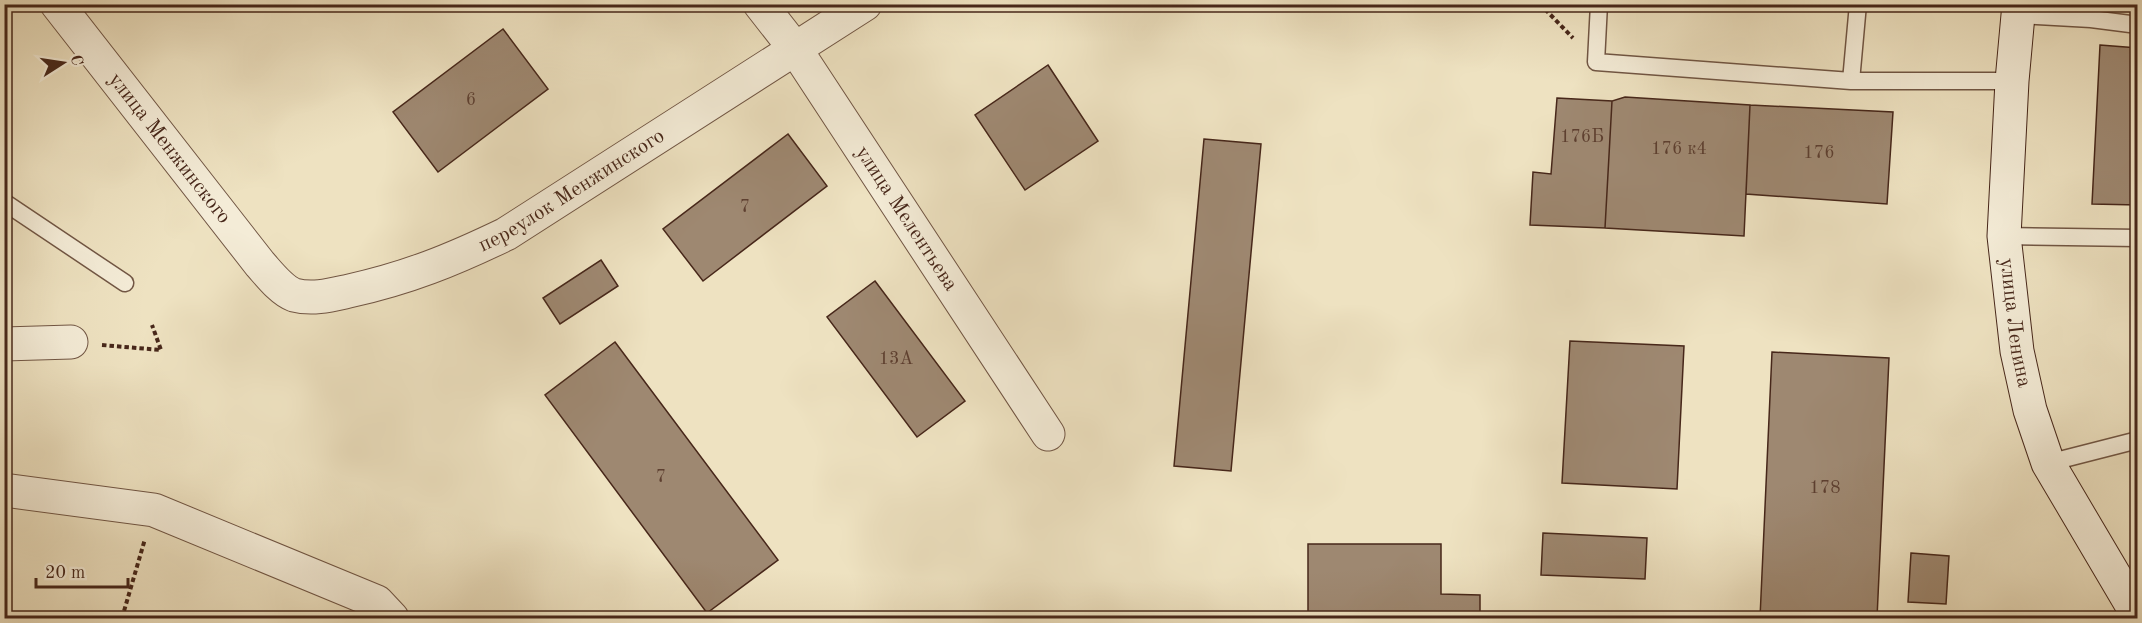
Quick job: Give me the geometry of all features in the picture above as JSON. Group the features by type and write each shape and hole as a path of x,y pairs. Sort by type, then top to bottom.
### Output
{"street":[{"name":"улица Менжинского","path":"57,4 260,264"},
{"name":"улица Мелентьева","path":"760,4 796,50 1048,434"},
{"name":"переулок Менжинского","path":"260,264 291,294 309,298 386,283 462,255 506,234 865,4"},
{"name":"улица Ленина","path":"2019,10 2012,81 2004,236 2017,351 2030,410 2048,463 2131,612"},
{"path":"4,344 71,342"},
{"path":"4,490 154,510 377,602 392,618"}],"lane":[{"path":"1599,4 1596,62 1851,81 2012,81"},
{"path":"1851,81 1857,4"},
{"path":"2019,10 2138,25"},
{"path":"4,202 125,284"},
{"path":"2004,236 2138,238"},
{"path":"2048,463 2138,440"}],"path":[{"path":"1540,4 1596,62"},
{"path":"71,342 161,351 152,325"},
{"path":"122,618 154,510"}],"building":[{"path":"503,29 548,89 438,172 393,112"},
{"path":"2100,45 2138,48 2138,205 2092,204"},
{"path":"1048,65 1098,141 1025,190 975,115"},
{"path":"1625,97 1750,105 1744,236 1605,228 1612,101"},
{"path":"1557,98 1612,101 1605,228 1530,225 1533,172 1551,174"},
{"path":"1750,105 1893,112 1887,204 1746,194"},
{"path":"788,134 827,186 703,281 663,229"},
{"path":"1204,139 1261,144 1231,471 1174,466"},
{"path":"2132,256 2138,256 2138,409 2137,409"},
{"path":"601,260 618,286 560,324 543,298"},
{"path":"875,281 965,401 917,437 827,317"},
{"path":"1570,341 1684,346 1677,489 1562,483"},
{"path":"615,342 778,560 707,613 545,395"},
{"path":"1772,352 1889,358 1877,618 1760,618"},
{"path":"1543,533 1647,538 1645,579 1541,575"},
{"path":"1308,544 1441,544 1441,594 1480,595 1480,618 1308,618"},
{"path":"1911,553 1949,556 1946,604 1908,602"}]}
